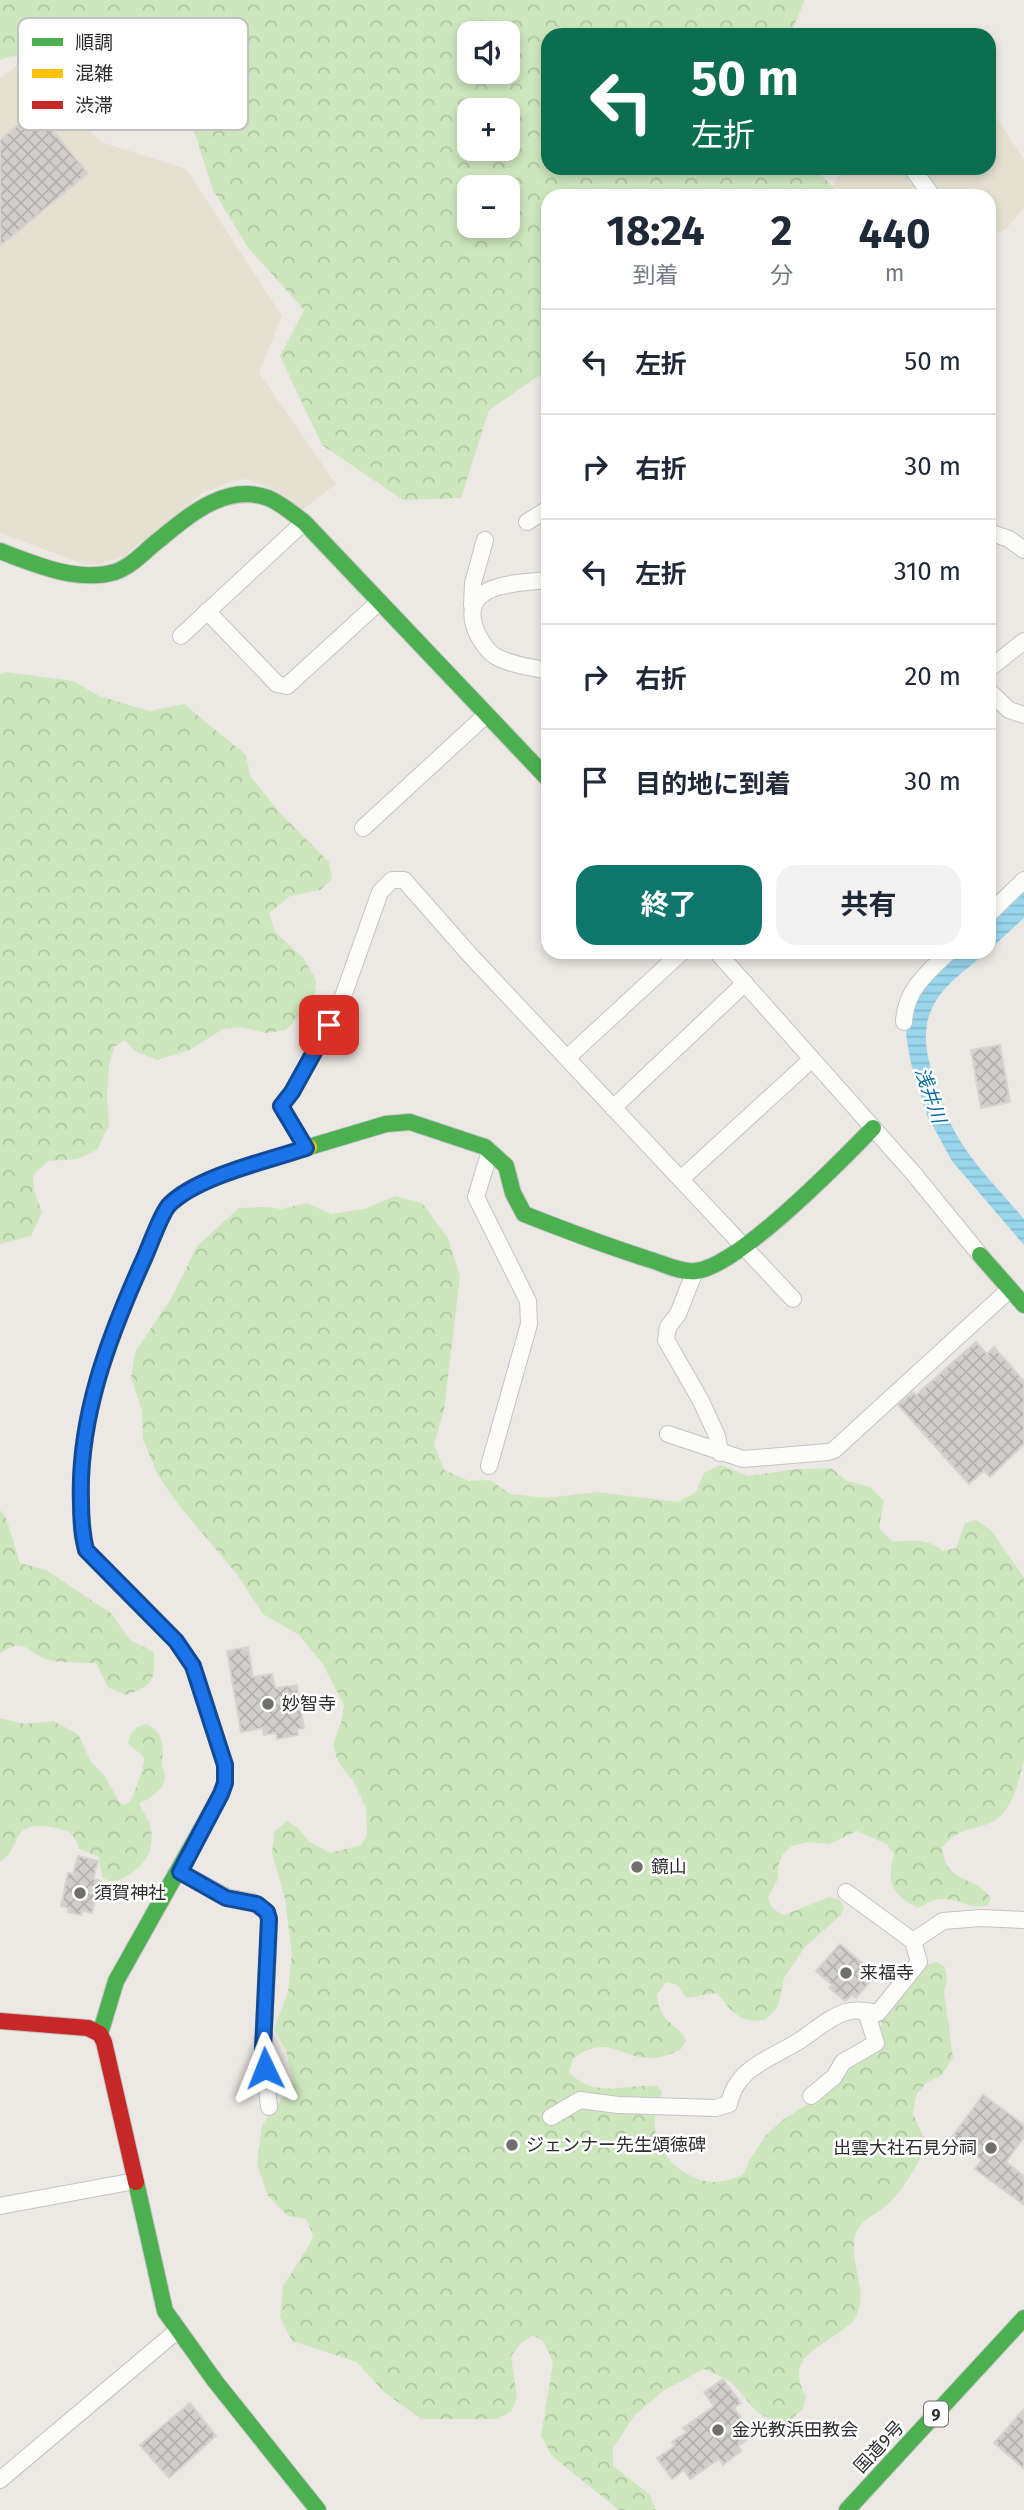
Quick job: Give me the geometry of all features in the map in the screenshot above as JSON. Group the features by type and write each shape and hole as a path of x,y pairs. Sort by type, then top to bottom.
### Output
{"main road":[{"path":"0,551 47,568 70,573 108,573 132,563 202,508 226,496 240,492 277,502 303,522 541,772"},
{"path":"318,2510 215,2381 166,2311 106,2049 100,2034 116,1981 180,1872 225,1783 225,1765 193,1666 176,1641 86,1550 82,1535 79,1477 83,1449 98,1376 132,1283 168,1206 195,1188 219,1176 386,1124 410,1122 485,1147 506,1166 513,1193 524,1214 643,1257 695,1271 715,1263 743,1245 851,1151 873,1128"},
{"path":"981,1255 1024,1305"},
{"path":"0,2021 88,2028 100,2034"},
{"name":"国道9号","path":"847,2510 1024,2318"}],"street":[{"path":"527,522 541,513"},
{"path":"181,636 303,522"},
{"path":"996,534 1009,539 1024,550"},
{"path":"485,540 473,583 473,624 478,636 495,656 541,669"},
{"path":"472,607 481,594 494,587 541,580"},
{"path":"207,611 277,684 286,686 379,602"},
{"path":"996,663 1024,641"},
{"path":"996,698 1009,710 1024,715"},
{"path":"363,828 486,715"},
{"path":"306,1148 281,1106 292,1092 339,1008 380,892 392,880 404,880 470,955 793,1299"},
{"path":"996,907 1024,880"},
{"path":"568,1057 674,959"},
{"path":"723,959 981,1255"},
{"path":"904,1021 905,1008 913,990 942,959"},
{"path":"613,1108 745,983"},
{"path":"681,1179 812,1059"},
{"path":"489,1466 529,1324 528,1301 476,1197 490,1151"},
{"path":"695,1271 678,1314 668,1327 666,1340 701,1401 717,1436 720,1453"},
{"path":"668,1434 720,1453 756,1460 834,1450 1010,1289"},
{"path":"180,1872 226,1898 252,1902 267,1912 269,1919 263,2049 269,2107"},
{"path":"551,2117 580,2100 618,2105 716,2108 729,2104 732,2091 746,2072 800,2040 821,2024 848,2011 878,2013 919,1962 913,1941 846,1892"},
{"path":"913,1941 943,1920 1024,1920"},
{"path":"811,2096 834,2077 843,2062 876,2043 866,2011"},
{"path":"0,2206 135,2181"},
{"path":"0,2480 178,2330"}],"shaded area":[{"path":"18,65 18,130 90,130 101,142 186,169 282,316 259,373 336,484 302,510 278,491 247,479 233,481 202,493 123,557 100,564 84,564 0,533 0,78"},
{"path":"996,117 1024,160 1024,208 1006,229 996,234 996,189 831,189 840,175 996,175"}],"green space":[{"path":"0,0 805,0 793,28 541,28 541,175 821,175 835,189 541,189 541,374 489,410 461,498 403,500 322,445 280,356 304,310 247,246 213,190 193,130 248,130 248,18 18,18 18,57 0,60"},
{"path":"6,672 73,681 99,696 149,711 184,704 246,755 250,776 281,814 329,862 332,879 320,890 290,896 269,913 275,932 304,959 316,980 315,996 286,1030 266,1033 241,1027 223,1029 190,1050 157,1060 135,1051 125,1040 114,1047 109,1065 107,1096 109,1125 97,1150 77,1159 48,1161 33,1175 34,1191 42,1212 31,1236 0,1244 0,674"},
{"path":"395,1196 422,1203 448,1238 460,1276 444,1410 434,1445 444,1470 469,1481 490,1480 510,1494 547,1498 597,1492 678,1502 696,1492 704,1473 721,1465 748,1476 796,1469 831,1468 847,1481 870,1487 884,1501 879,1528 893,1542 925,1542 943,1551 956,1548 965,1523 976,1520 991,1530 1024,1578 1024,1760 1019,1779 1002,1815 985,1825 957,1834 942,1847 949,1868 985,1891 991,1898 987,1906 974,1906 947,1899 935,1900 918,1908 909,1903 896,1892 891,1880 894,1853 886,1844 857,1831 829,1844 808,1842 792,1846 783,1854 778,1866 778,1879 768,1898 773,1909 784,1915 829,1897 840,1900 844,1907 841,1915 805,1947 784,1978 778,2007 765,2020 749,2020 737,2015 717,1993 686,1998 678,1985 666,1982 657,1995 659,2005 664,2017 686,2040 681,2049 661,2057 648,2058 604,2047 585,2051 573,2058 569,2073 590,2086 657,2086 662,2092 655,2130 666,2156 688,2175 697,2179 725,2181 743,2175 767,2134 784,2119 834,2088 851,2068 879,2048 882,2016 920,1967 936,1962 945,1967 947,1979 944,1992 953,2058 941,2076 927,2082 916,2095 913,2114 928,2146 897,2194 857,2230 854,2257 860,2297 855,2319 815,2349 802,2363 800,2383 806,2397 802,2410 785,2424 757,2412 730,2381 704,2369 663,2391 634,2416 613,2448 613,2466 649,2494 656,2510 619,2510 552,2456 541,2436 553,2362 544,2342 533,2335 521,2343 511,2356 517,2397 511,2411 498,2419 421,2419 384,2392 357,2362 292,2341 280,2317 283,2286 313,2235 306,2219 288,2216 268,2196 257,2165 262,2125 284,2096 292,2080 286,2050 274,2029 288,1992 292,1954 285,1899 272,1853 274,1832 287,1821 297,1827 310,1842 330,1853 361,1845 367,1835 366,1807 353,1781 338,1762 333,1744 344,1705 322,1663 299,1635 263,1614 236,1573 181,1508 159,1477 143,1440 142,1411 131,1378 135,1352 172,1297 197,1246 239,1208 281,1209 307,1203 331,1214 364,1209"},
{"path":"0,1510 6,1518 20,1563 46,1570 112,1614 130,1640 154,1652 153,1676 147,1685 125,1695 108,1687 96,1663 50,1660 21,1646 9,1648 0,1654"},
{"path":"0,1718 25,1724 53,1721 78,1734 91,1762 105,1776 119,1802 124,1805 130,1801 144,1762 141,1755 128,1743 130,1736 136,1728 147,1724 156,1731 162,1744 165,1777 156,1793 139,1803 149,1822 152,1837 144,1862 134,1872 121,1879 108,1880 102,1877 99,1857 79,1849 70,1832 40,1826 33,1826 20,1833 10,1853 0,1862"}],"water":[{"path":"1024,888 1024,918 996,944 996,914"},
{"name":"浅井川","path":"950,959 979,959 950,983 938,998 929,1015 926,1042 934,1079 949,1120 964,1147 1024,1219 1024,1245 952,1161 927,1115 911,1063 906,1035 907,1017 913,1000"}],"building":[{"path":"18,126 18,130 52,130 88,173 0,246 0,140"},
{"path":"1000,1045 1010,1102 981,1108 971,1050"},
{"path":"976,1342 987,1354 994,1347 1024,1381 1024,1444 990,1477 984,1471 969,1484 898,1405 913,1392 916,1395"},
{"name":"妙智寺","path":"248,1647 253,1677 272,1674 275,1688 297,1685 304,1728 297,1729 298,1735 277,1739 276,1733 264,1735 263,1728 241,1732 227,1651"},
{"name":"須賀神社","path":"78,1856 98,1861 93,1879 99,1880 92,1913 83,1911 81,1915 68,1912 69,1908 61,1906 68,1873 73,1874"},
{"name":"来福寺","path":"840,1944 876,1975 856,1998 852,1995 845,2001 829,1988 832,1985 816,1971"},
{"name":"出雲大社石見分祠","path":"983,2095 1024,2125 1024,2137 1006,2162 1024,2176 1024,2205 975,2169 982,2160 952,2137"},
{"name":"金光教浜田教会","path":"723,2379 741,2403 734,2408 754,2435 738,2446 741,2451 723,2465 719,2459 690,2479 684,2470 672,2479 657,2458 675,2446 672,2442 687,2432 683,2428 714,2406 704,2392"},
{"path":"190,2403 216,2436 169,2478 140,2445"},
{"path":"1024,2409 1024,2469 994,2443"}],"traffic: fast":[{"path":"0,551 71,574 101,575 131,564 206,505 236,495 252,494 268,498 304,522 541,772"},
{"path":"309,1147 386,1124 410,1122 485,1147 506,1166 513,1193 524,1214 675,1268 696,1271 715,1265 762,1232 789,1210 873,1128"},
{"path":"980,1255 1024,1305"},
{"path":"81,1510 82,1535 86,1550 176,1641 193,1666 225,1765 225,1783 221,1794 116,1981 100,2034"},
{"path":"136,2182 165,2311 215,2381 318,2510"},
{"path":"847,2510 1024,2318"}],"traffic: slow":[{"path":"81,1510 84,1444 98,1379 120,1316 168,1206 179,1196 213,1178 309,1147"}],"traffic: jam":[{"path":"0,2021 88,2028 100,2034 136,2182"}],"place":[{"name":"妙智寺","path":"268,1704"},
{"name":"鏡山","path":"637,1867"},
{"name":"須賀神社","path":"80,1893"},
{"name":"来福寺","path":"846,1973"},
{"name":"ジェンナー先生頌徳碑","path":"512,2145"},
{"name":"出雲大社石見分祠","path":"991,2148"},
{"name":"金光教浜田教会","path":"718,2430"}],"route":[{"path":"265,2068 263,2049 269,1919 267,1912 252,1902 226,1898 180,1872 225,1783 225,1765 205,1699 193,1666 176,1641 86,1550 82,1535 79,1477 98,1376 109,1341 132,1283 168,1206 219,1176 306,1148 281,1106 292,1092 329,1025"}]}
